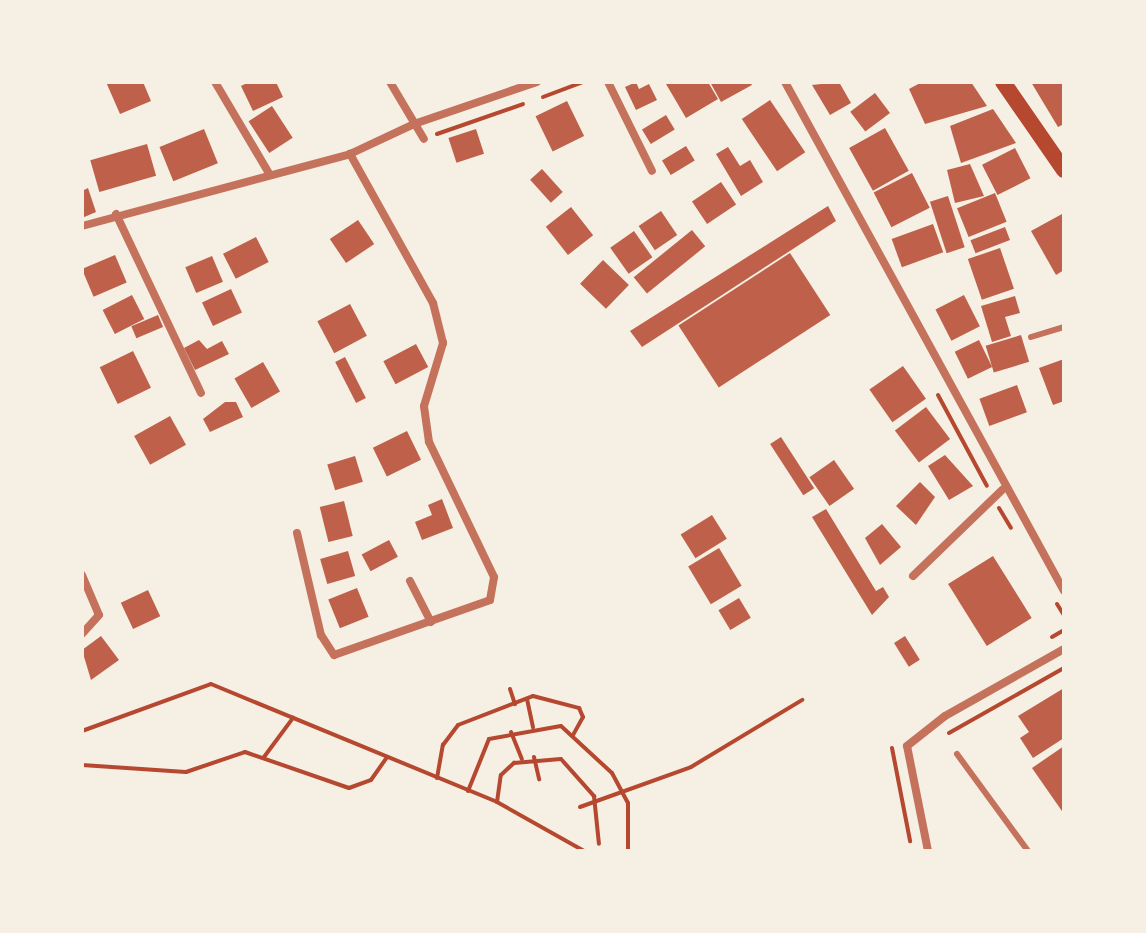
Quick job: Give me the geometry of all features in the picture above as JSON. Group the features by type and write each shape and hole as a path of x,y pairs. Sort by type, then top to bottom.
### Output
{"main road":[{"path":"1003,82 1064,170"}],"street":[{"path":"215,82 270,175"},
{"path":"390,82 424,139"},
{"path":"82,226 116,214 350,154 414,124 537,82"},
{"path":"608,82 652,171"},
{"path":"785,82 1002,490 1064,591"},
{"path":"297,533 321,635 334,655 490,600 494,577 429,442 424,406 443,343 433,303 350,154"},
{"path":"116,214 201,393"},
{"path":"913,576 1002,490"},
{"path":"82,575 99,615 82,634"},
{"path":"410,581 431,622"},
{"path":"928,851 907,746 945,716 1064,649"}],"lane":[{"path":"1031,337 1064,327"},
{"path":"957,754 1028,851"}],"path":[{"path":"424,139 583,82"},
{"path":"82,731 211,684 497,802 584,851"},
{"path":"510,689 514,705"},
{"path":"528,698 533,727"},
{"path":"437,778 443,745 458,725 528,698 572,701 583,717 573,735"},
{"path":"580,807 691,767 802,700"},
{"path":"264,757 293,718"},
{"path":"468,791 481,749 511,732 561,726 573,735 623,793 628,850"},
{"path":"511,732 523,760"},
{"path":"82,765 186,772 231,752 264,757 339,789 371,780 387,757"},
{"path":"497,802 501,775 523,760 553,755 573,767 597,802 599,844"},
{"path":"534,757 539,779"}],"building":[{"path":"106,82 143,82 151,101 120,114"},
{"path":"249,82 276,82 283,97 253,111 241,86"},
{"path":"636,82 639,89 649,84 657,100 636,110 625,87"},
{"path":"708,82 718,99 686,118 666,84"},
{"path":"710,82 750,82 752,85 721,102"},
{"path":"839,82 851,103 830,115 812,85"},
{"path":"922,82 971,82 987,106 925,124 909,89"},
{"path":"1031,82 1064,82 1064,124 1058,127"},
{"path":"875,93 890,113 865,132 850,112"},
{"path":"770,100 805,152 777,171 742,119"},
{"path":"567,101 584,136 553,151 536,116"},
{"path":"272,106 293,138 269,153 249,121"},
{"path":"993,109 1016,143 961,163 950,126"},
{"path":"666,115 675,130 651,144 642,129"},
{"path":"885,128 909,171 873,191 849,148"},
{"path":"204,129 218,163 173,181 159,147"},
{"path":"476,129 484,154 456,163 448,138"},
{"path":"147,144 156,176 99,192 90,160"},
{"path":"686,146 695,161 671,175 662,160"},
{"path":"728,147 740,166 750,160 763,182 741,196 716,154"},
{"path":"1015,148 1030,178 997,195 982,165"},
{"path":"970,164 984,196 955,203 947,170"},
{"path":"542,169 563,192 551,203 530,180"},
{"path":"912,173 930,208 891,227 874,193"},
{"path":"721,182 736,204 707,224 692,202"},
{"path":"88,188 96,212 82,218 82,191"},
{"path":"995,193 1007,222 969,237 957,208"},
{"path":"948,196 965,247 947,253 930,202"},
{"path":"828,206 836,221 642,347 630,331"},
{"path":"571,207 593,235 568,255 546,227"},
{"path":"661,211 677,235 655,250 639,226"},
{"path":"1062,214 1064,270 1056,275 1031,231"},
{"path":"358,220 374,244 346,263 330,239"},
{"path":"933,224 943,252 902,267 892,239"},
{"path":"1005,227 1010,240 975,253 970,240"},
{"path":"692,230 705,246 647,294 634,277"},
{"path":"634,231 652,257 629,274 610,248"},
{"path":"256,237 269,262 236,279 223,254"},
{"path":"1000,248 1014,289 982,300 968,259"},
{"path":"790,253 830,315 719,387 678,325"},
{"path":"115,255 127,283 94,297 82,269"},
{"path":"212,256 223,282 196,293 185,267"},
{"path":"603,260 629,285 606,309 580,284"},
{"path":"231,289 242,313 213,326 202,303"},
{"path":"132,295 144,319 115,334 103,310"},
{"path":"964,295 980,326 951,341 935,310"},
{"path":"1015,296 1020,313 1005,317 1011,336 992,342 981,306"},
{"path":"350,304 367,336 334,353 317,321"},
{"path":"158,315 163,327 136,338 131,326"},
{"path":"1021,335 1029,362 994,373 986,346"},
{"path":"199,340 207,349 222,341 229,354 195,370 184,348"},
{"path":"979,340 992,367 968,379 955,352"},
{"path":"416,344 428,367 396,384 383,361"},
{"path":"133,351 151,388 118,404 100,367"},
{"path":"345,357 366,398 356,403 335,362"},
{"path":"1064,359 1064,401 1053,405 1039,368"},
{"path":"263,362 280,391 251,408 234,378"},
{"path":"903,366 926,399 892,422 869,390"},
{"path":"1017,385 1027,412 989,426 979,399"},
{"path":"225,402 236,402 243,417 210,432 203,419"},
{"path":"926,407 950,439 919,462 895,430"},
{"path":"170,416 186,445 150,465 134,436"},
{"path":"407,431 421,460 387,476 373,448"},
{"path":"781,437 814,488 803,495 770,444"},
{"path":"945,455 973,486 949,500 928,466"},
{"path":"355,456 363,482 335,490 327,464"},
{"path":"834,460 854,489 830,506 809,477"},
{"path":"920,482 935,497 916,525 896,506"},
{"path":"442,499 453,528 422,540 415,522 432,515 428,505"},
{"path":"344,501 353,536 328,542 320,507"},
{"path":"826,509 876,591 883,587 889,597 872,615 812,517"},
{"path":"712,515 727,539 695,558 681,535"},
{"path":"882,524 901,547 880,565 865,538"},
{"path":"389,540 398,557 371,571 362,555"},
{"path":"719,548 742,586 711,604 688,567"},
{"path":"348,551 355,576 327,584 320,559"},
{"path":"993,556 1032,618 987,646 948,584"},
{"path":"357,588 369,617 340,628 328,600"},
{"path":"148,590 160,616 133,629 121,603"},
{"path":"739,598 751,618 730,630 718,610"},
{"path":"101,636 119,660 91,680 82,650"},
{"path":"905,636 920,660 909,667 894,643"},
{"path":"1064,688 1064,738 1033,758 1020,738 1029,732 1018,716"},
{"path":"1064,746 1064,814 1032,768"}]}
